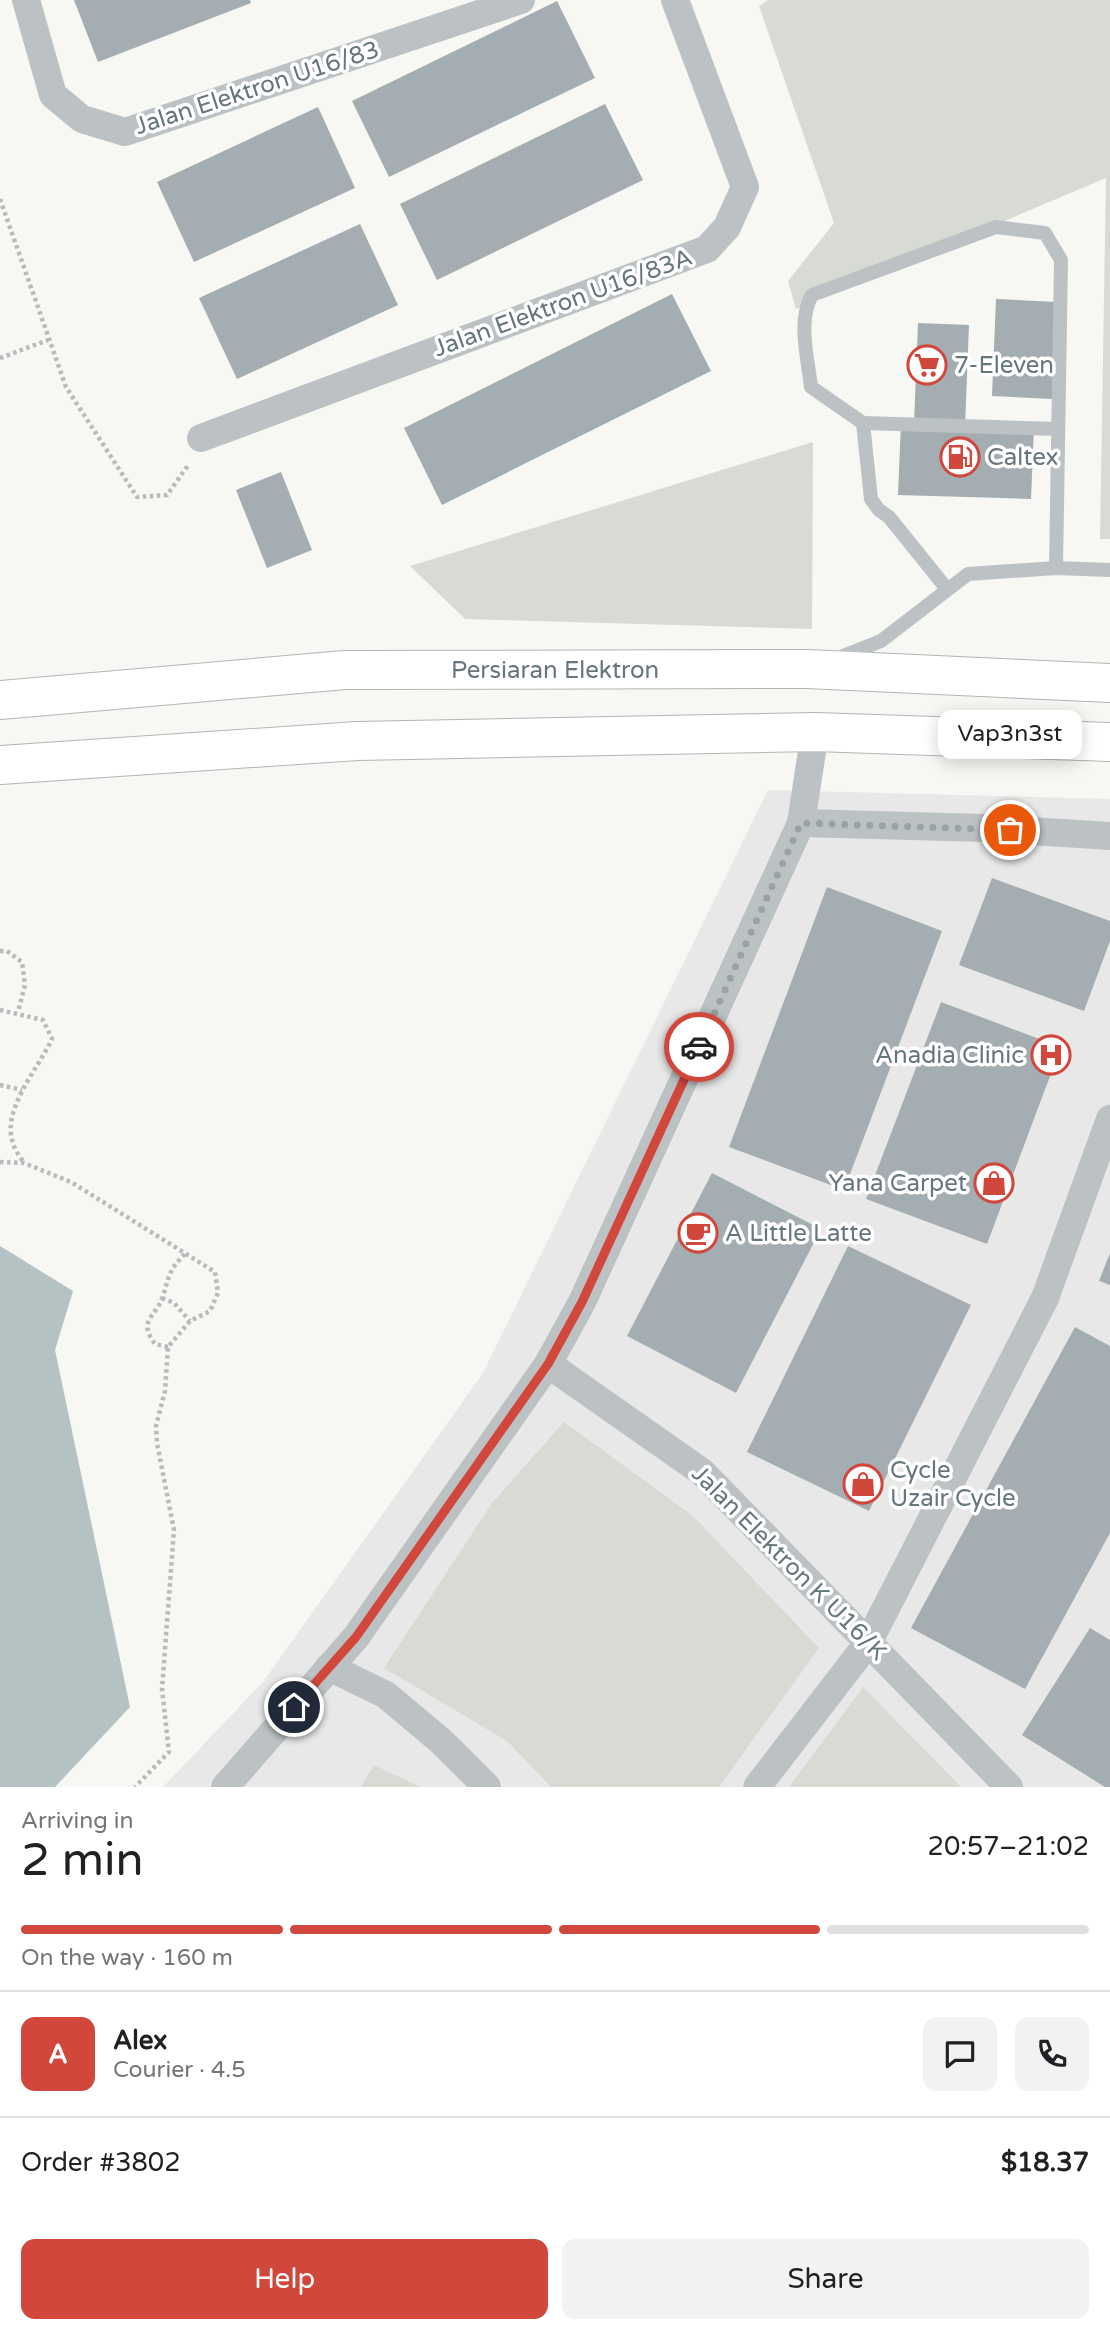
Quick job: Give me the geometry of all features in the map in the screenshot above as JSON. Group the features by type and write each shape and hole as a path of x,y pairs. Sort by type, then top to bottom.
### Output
{"main road":[{"name":"Persiaran Elektron","path":"0,700 345,670 807,669 1110,683"},
{"path":"0,765 357,741 815,732 1110,742"}],"street":[{"name":"Jalan Elektron U16/83","path":"26,0 54,95 82,119 125,132 522,0"},
{"name":"Jalan Elektron U16/83A","path":"201,438 707,249 727,226 746,187 676,0"},
{"path":"225,1787 356,1637 548,1364 582,1302 801,823 815,732"},
{"path":"801,823 985,828 1110,835"},
{"path":"757,1787 868,1643 1045,1298 1110,1119"},
{"name":"Jalan Elektron K U16/K","path":"548,1364 702,1472 1009,1787"},
{"path":"329,1667 386,1695 442,1742 487,1787"}],"lane":[{"path":"1056,568 1061,260 1045,233 996,227 812,295 806,306 805,326 811,387 863,423 1058,429"},
{"path":"863,423 871,499 879,510 889,517 947,589"},
{"path":"807,669 881,641 968,574 1056,568 1110,570"}],"path":[{"path":"0,200 66,387 137,497 167,495 188,466 201,438"},
{"path":"0,358 48,340"},
{"path":"0,951 7,951 22,962 24,985 18,1012"},
{"path":"0,1010 18,1012 43,1020 52,1039 42,1062 22,1090 10,1125 13,1143 24,1163"},
{"path":"0,1085 22,1090"},
{"path":"0,1162 24,1163 71,1182 215,1272 218,1293 210,1311 190,1321 168,1347 165,1391 156,1426 174,1530 162,1689 169,1752 135,1787"},
{"path":"168,1347 155,1344 147,1333 148,1320 162,1298 171,1268 186,1253"},
{"path":"162,1298 174,1303 190,1321"}],"shaded area":[{"path":"768,0 1110,0 1110,539 1100,539 1106,178 796,309 788,281 834,223 759,6"},
{"path":"813,442 812,629 465,619 410,566"},
{"path":"768,790 1110,799 1110,1787 163,1787 263,1682 483,1373"},
{"path":"0,1246 73,1291 55,1350 130,1707 55,1787 0,1787"},
{"path":"564,1422 693,1516 819,1648 719,1787 551,1787 507,1741 384,1668 492,1503"},
{"path":"863,1687 961,1787 789,1787"},
{"path":"374,1765 421,1787 361,1787"}],"building":[{"path":"74,0 250,0 251,3 98,62"},
{"path":"557,1 595,78 389,177 352,101"},
{"path":"605,104 643,180 437,280 400,204"},
{"path":"318,107 355,188 194,262 157,182"},
{"path":"360,224 398,305 237,379 199,298"},
{"path":"672,294 711,371 442,505 404,428"},
{"path":"996,299 1056,302 1052,399 992,396"},
{"path":"918,323 969,325 965,426 1034,428 1031,499 898,495 901,423 914,424"},
{"path":"281,472 312,550 267,568 236,490"},
{"path":"992,878 1110,921 1110,941 1084,1011 959,965"},
{"path":"827,887 942,931 844,1190 729,1147"},
{"path":"941,1002 1061,1047 987,1244 866,1199"},
{"path":"712,1173 821,1229 736,1393 627,1336"},
{"path":"848,1246 971,1305 869,1511 747,1452"},
{"path":"1110,1253 1110,1285 1099,1281"},
{"path":"1075,1327 1110,1346 1110,1533 1025,1689 911,1628"},
{"path":"1090,1628 1110,1640 1110,1787 1105,1787 1022,1735"}],"way so far":[{"path":"699,1047 801,823 1010,830"}],"place":[{"name":"7-Eleven","path":"927,365"},
{"name":"Caltex","path":"960,457"},
{"name":"Vap3n3st","path":"1010,830"},
{"name":"Anadia Clinic","path":"1051,1055"},
{"name":"Yana Carpet","path":"994,1183"},
{"name":"A Little Latte","path":"698,1233"},
{"name":"Cycle Uzair Cycle","path":"863,1484"}],"route":[{"path":"294,1707 356,1637 548,1364 582,1302 699,1047"}]}
